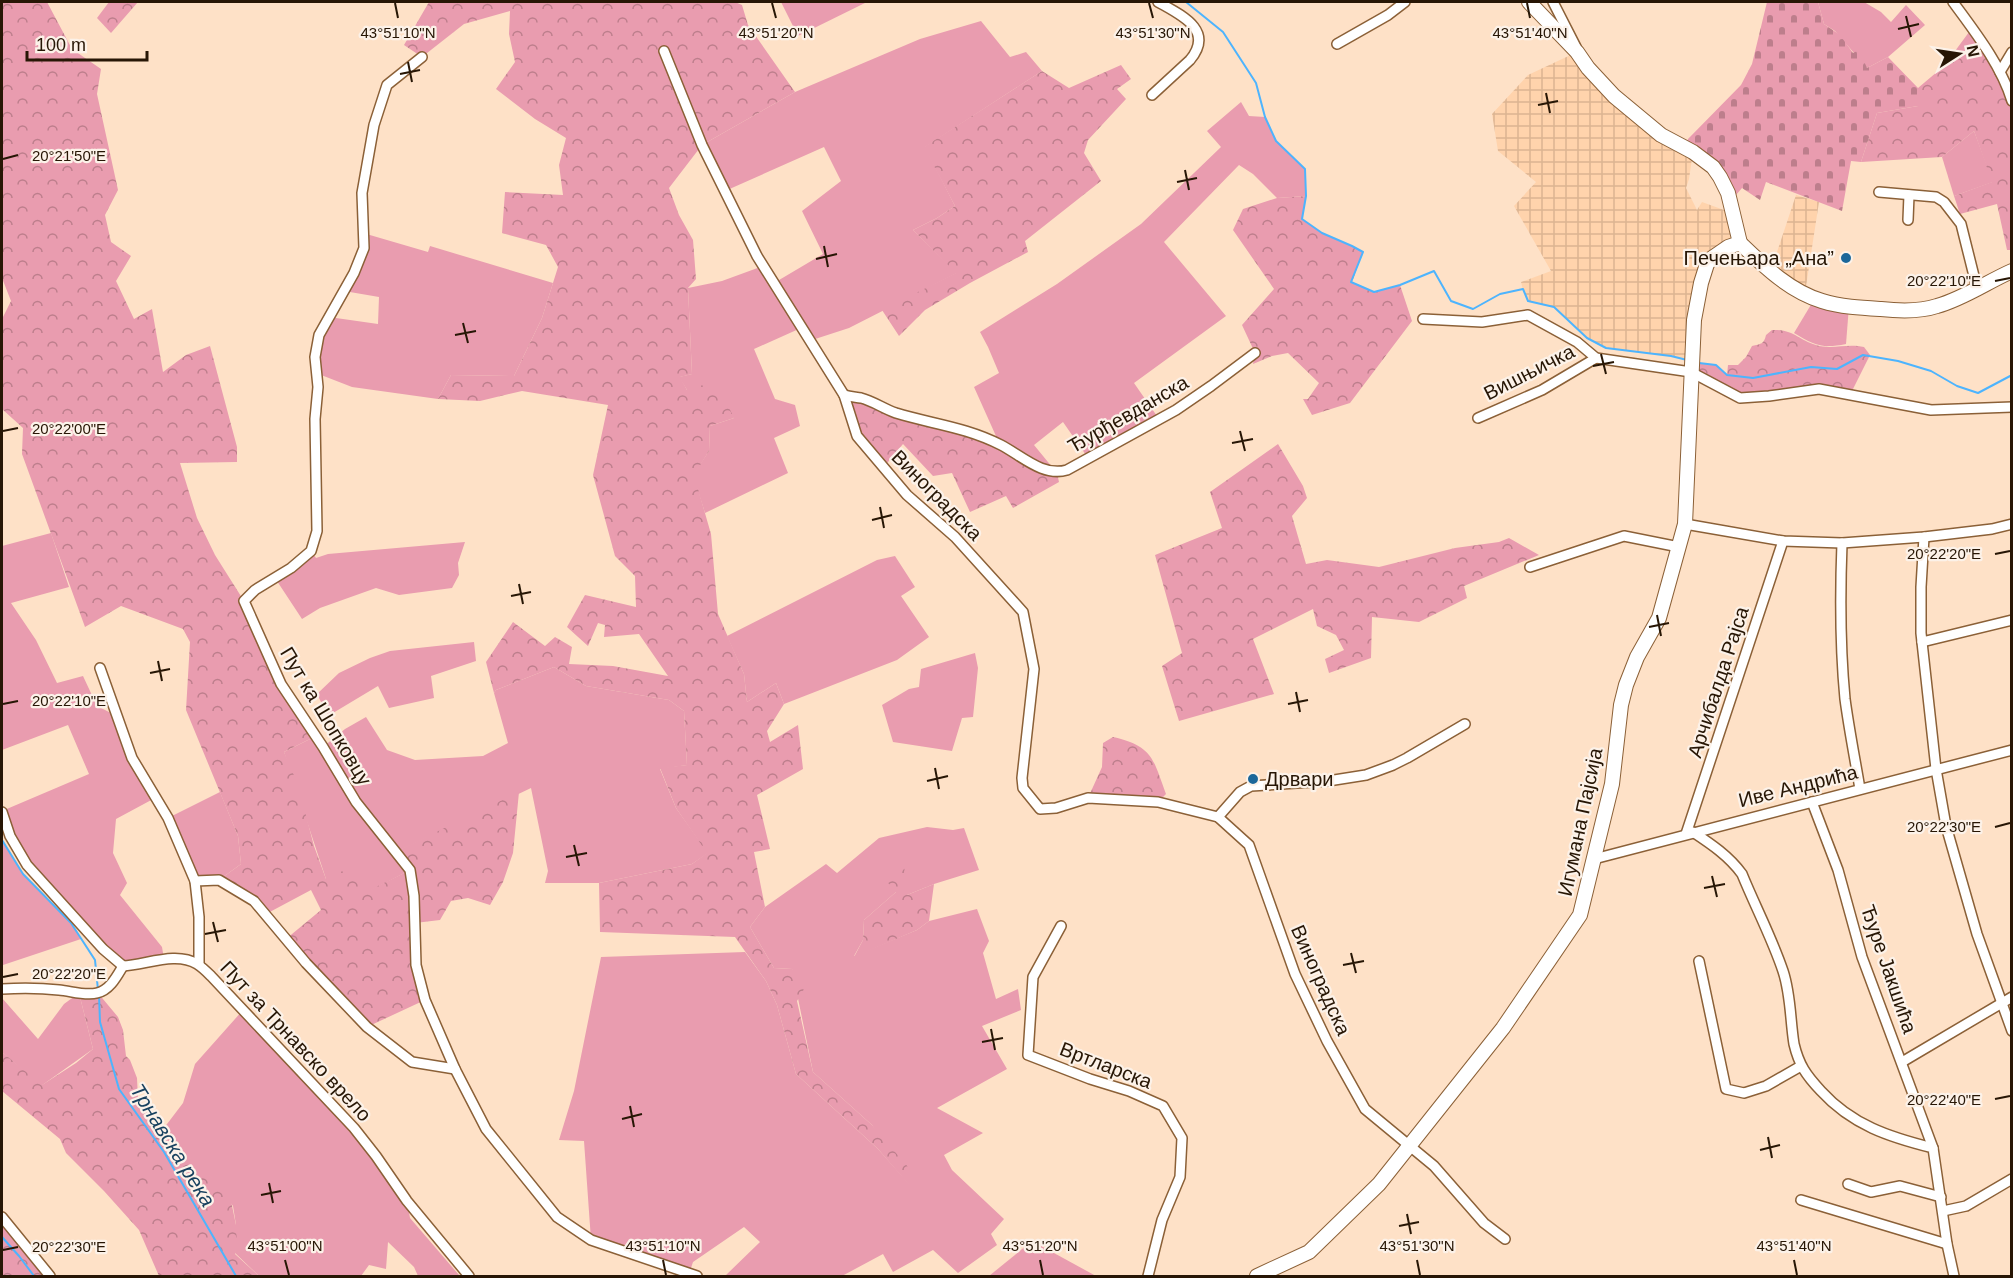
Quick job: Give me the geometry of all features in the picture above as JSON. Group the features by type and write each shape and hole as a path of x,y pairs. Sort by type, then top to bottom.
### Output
{"street":[{"path":"1152,95 1190,60 1199,42 1198,34 1190,22 1158,2"},
{"path":"1337,44 1381,19 1405,2"},
{"path":"1528,2 1577,52 1614,96 1661,135 1693,152 1713,168 1728,194 1740,243 1770,273 1789,285 1821,301 1849,306 1891,310 1926,309 1951,301 2012,271"},
{"path":"1553,2 1577,52"},
{"path":"1953,2 2000,72 2012,101"},
{"name":"Виноградска","path":"664,51 702,145 757,256 844,395 857,436 907,495 955,537 1023,612 1034,669 1022,778 1023,788 1040,809 1056,808 1089,798 1112,799 1158,802 1218,817 1249,845 1294,974 1327,1041 1365,1109 1440,1173 1484,1223 1505,1239"},
{"path":"2000,72 2012,52"},
{"name":"Пут ка Шопковцу","path":"422,57 387,85 374,125 362,193 364,248 354,273 319,335 315,357 318,387 315,418 317,531 311,551 291,568 255,590 244,601 281,684 356,802 411,870 416,965 425,1000 455,1069 486,1129 557,1217 591,1240 697,1276"},
{"path":"1879,192 1940,199 1958,219 1977,288"},
{"path":"1908,220 1909,195"},
{"name":"Игумана Пајсија","path":"1257,1276 1309,1252 1379,1184 1503,1028 1580,915 1612,784 1621,705 1626,685 1637,657 1659,618 1685,524 1694,320 1701,283 1707,264 1716,253 1740,243"},
{"path":"1423,319 1482,322 1528,315 1577,342 1596,357 1691,372 1740,398 1819,389 1931,410 2012,407"},
{"name":"Ђурђевданска","path":"844,395 861,398 896,413 965,430 1000,445 1045,471 1057,473 1067,470 1176,410 1255,353"},
{"name":"Вишњичка","path":"1478,418 1542,390 1596,357"},
{"path":"1685,524 1784,541 1842,543 1924,537 1992,529 2012,524"},
{"path":"1530,567 1624,536 1678,547"},
{"path":"1924,537 1921,586 1922,642 1936,769 1946,826 1961,881 2012,1031"},
{"name":"Арчибалда Рајса","path":"1690,833 1784,541"},
{"path":"1842,543 1840,593 1842,655 1846,700 1860,789"},
{"path":"1922,642 2012,620"},
{"path":"100,668 132,758 168,818 195,881 199,917 199,964"},
{"path":"1218,817 1240,792 1251,786 1328,781 1366,775 1407,758 1465,724"},
{"name":"Иве Андрића","path":"1594,859 2012,750"},
{"name":"Ђуре Јакшића","path":"1812,802 1838,870 1862,957 1933,1148 1954,1276"},
{"path":"2,812 10,836 27,865 103,949 123,966 112,983 98,993 30,988 2,989"},
{"path":"1690,833 1719,850 1742,874 1783,972 1790,999 1794,1043 1801,1066 1829,1100 1846,1115 1898,1139 1933,1148"},
{"path":"195,881 219,880 254,901 306,963 342,1001 367,1026 412,1062 455,1069"},
{"name":"Вртларска","path":"1061,926 1033,977 1028,1055 1129,1091 1163,1106 1182,1138 1180,1177 1162,1220 1148,1276"},
{"name":"Пут за Трнавско врело","path":"123,966 164,959 181,959 199,964 354,1128 407,1201 468,1276"},
{"path":"1699,961 1726,1089 1744,1093 1766,1086 1801,1066"},
{"path":"1902,1062 2012,997"},
{"path":"1942,1211 1966,1206 2012,1179"},
{"path":"1848,1184 1871,1192 1900,1186 1941,1197"},
{"path":"1801,1200 1947,1244"},
{"path":"2,1217 50,1276"}],"shaded area":[{"path":"1577,52 1588,68 1693,152 1686,188 1697,210 1702,202 1734,216 1740,243 1712,258 1692,361 1671,356 1606,348 1587,338 1554,307 1528,301 1523,290 1521,282 1551,271 1514,206 1536,182 1498,151 1492,114 1528,75"},
{"path":"1796,195 1819,202 1805,293 1770,273"}],"green space":[{"path":"2,2 47,2 72,49 101,69 97,94 118,190 105,215 111,242 131,256 116,281 134,319 152,309 163,372 186,355 210,346 237,447 237,462 180,463 197,518 215,555 244,601 281,684 316,736 284,752 298,785 314,846 326,879 351,867 364,893 410,870 395,852 519,792 513,853 503,882 490,905 468,898 451,901 440,920 415,923 416,965 425,1000 367,1027 286,939 321,910 311,890 266,914 219,880 241,864 238,836 186,710 190,642 183,629 121,606 85,627 22,454 23,428 2,409 2,319 11,301 2,278"},
{"path":"109,2 138,2 111,33 97,18"},
{"path":"429,2 735,2 742,5 748,25 795,92 702,145 669,188 679,215 693,240 696,279 688,288 692,374 680,377 687,390 716,381 734,418 710,426 709,451 694,475 711,534 718,614 744,674 747,702 776,683 784,704 767,731 770,742 798,725 803,769 757,795 770,849 754,852 765,907 750,927 774,968 792,969 807,984 797,1001 813,1072 872,1125 914,1174 910,1186 878,1149 796,1074 777,1005 766,981 735,937 600,932 599,883 692,864 707,853 676,808 660,768 687,765 684,711 669,700 586,686 554,667 496,690 494,693 486,662 513,622 545,646 555,637 572,647 569,664 613,666 668,676 639,634 604,637 605,625 598,623 588,646 567,627 585,595 636,607 635,576 615,556 593,475 608,405 522,391 480,401 438,399 451,375 514,376 542,318 558,267 546,245 502,233 505,192 563,195 559,165 566,138 535,119 496,89 515,62 509,34 510,11 464,24 422,57 404,45"},
{"path":"781,2 867,2 798,36"},
{"path":"1767,2 1818,2 1824,24 1840,35 1853,53 1859,50 1867,68 1888,57 1918,88 1918,106 1877,113 1861,162 1851,161 1842,211 1766,182 1760,200 1742,188 1730,202 1725,185 1685,148 1688,139 1741,85 1752,64"},
{"path":"1818,2 1864,2 1881,12 1891,22 1906,5 1925,25 1888,57 1867,68 1835,31 1824,24"},
{"path":"981,21 1010,57 1026,52 1042,71 925,147 955,206 913,230 957,273 849,328 809,341 801,328 754,349 775,399 795,405 800,426 774,438 788,473 705,513 693,475 709,451 710,426 734,418 687,390 679,377 692,374 688,288 722,281 763,266 774,283 823,254 802,211 841,181 824,147 725,191 702,145 795,92 920,39"},
{"path":"1972,28 2011,101 2011,250 2007,250 1997,204 1960,214 1954,196 1992,182 1974,131 1942,157 1861,162 1877,113 1918,106 1918,88 1944,66"},
{"path":"1121,65 1131,79 1117,89 1126,99 1088,140 1084,153 1101,181 1025,241 1028,252 925,310 899,336 882,310 956,273 913,230 955,206 924,147 1042,71 1069,88"},
{"path":"1241,102 1249,116 1265,117 1276,141 1305,169 1306,196 1277,198 1253,174 1239,165 1164,242 1226,316 1134,383 1159,419 1088,458 1063,422 1034,445 1057,473 1000,445 974,387 999,373 980,332 1057,284 1141,224 1221,147 1207,131"},
{"path":"1974,131 1993,182 1954,196 1942,157"},
{"path":"1306,196 1302,219 1322,233 1363,252 1352,282 1374,292 1400,285 1412,321 1350,403 1312,415 1303,399 1308,399 1319,383 1288,353 1272,356 1253,364 1255,353 1242,325 1274,289 1233,230 1243,209 1277,198"},
{"path":"363,233 428,252 430,246 553,283 542,318 514,376 451,375 438,399 352,387 316,373 319,335 329,317 378,324 379,297 344,291 354,273"},
{"path":"1815,298 1849,306 1846,344 1819,345 1794,333"},
{"path":"1772,330 1786,331 1810,343 1822,346 1864,347 1870,355 1850,395 1819,389 1740,398 1691,372 1697,363 1716,365 1727,375 1728,365 1738,365 1752,346 1762,343"},
{"path":"844,395 939,422 1057,473 1059,482 1013,508 1006,496 970,512 952,473 933,476 903,444 883,468 857,436"},
{"path":"1278,444 1303,486 1307,498 1292,516 1306,564 1327,560 1379,567 1455,548 1499,542 1509,538 1539,555 1464,586 1467,598 1419,622 1372,617 1371,658 1329,673 1325,659 1344,650 1336,635 1317,626 1313,609 1253,639 1274,694 1179,721 1162,666 1182,653 1155,555 1222,528 1210,492"},
{"path":"51,533 69,587 11,603 36,640 57,683 83,676 97,706 117,716 155,798 116,819 113,853 127,883 120,895 162,947 164,959 123,966 27,865 2,811 89,774 68,725 2,750 2,546"},
{"path":"465,542 458,563 459,575 452,588 399,595 376,588 320,608 302,619 275,578 311,551 316,558 328,554"},
{"path":"895,556 915,587 901,596 929,637 897,660 784,704 776,683 747,702 744,674 727,636 877,560"},
{"path":"474,642 476,661 431,676 434,698 389,708 378,686 328,716 317,694 339,673 390,651"},
{"path":"975,653 978,668 973,717 962,718 952,751 893,742 882,705 909,689 919,687 921,669"},
{"path":"554,667 586,686 669,700 684,711 687,765 660,769 676,808 708,853 692,864 599,883 545,883 548,871 531,788 396,852 410,870 364,894 326,879 284,752 316,736 323,747 345,729 366,717 387,750 415,760 483,756 508,743 494,693 496,690"},
{"path":"1113,737 1136,745 1150,756 1166,794 1158,802 1088,798 1102,767 1103,743"},
{"path":"220,792 238,836 241,864 219,880 195,881 168,818"},
{"path":"927,827 953,830 964,828 979,870 907,895 896,892 864,920 863,940 854,956 917,930 929,921 977,909 989,941 983,953 996,999 1018,989 1021,1010 982,1026 1007,1069 937,1108 983,1133 944,1155 952,1170 1004,1219 991,1234 997,1245 958,1273 933,1250 893,1272 883,1254 842,1276 725,1276 760,1242 744,1227 693,1262 689,1274 591,1240 584,1141 559,1140 574,1091 601,957 745,952 766,981 777,1005 796,1074 878,1149 910,1185 872,1125 813,1072 792,969 774,968 750,927 765,907 826,864 837,873 879,838"},
{"path":"2,840 23,874 71,923 81,939 3,965"},
{"path":"904,865 907,895 934,884 929,921 917,930 854,957 863,940 864,920 896,892 882,876 889,869"},
{"path":"79,993 93,1049 41,1086 2,1052 2,998 38,1039 64,1004"},
{"path":"79,993 98,993 118,1017 123,1030 126,1056 137,1078 138,1098 177,1147 203,1168 230,1196 236,1225 235,1254 259,1276 159,1276 139,1230 66,1153 60,1139 2,1091 2,1052 42,1085 93,1049"},
{"path":"243,1010 320,1090 407,1201 410,1218 459,1275 469,1276 418,1276 414,1267 388,1242 386,1269 369,1265 361,1276 259,1276 235,1253 236,1225 233,1206 210,1176 177,1147 164,1128 183,1103 195,1064"},
{"path":"5,1222 50,1276 2,1276 2,1225"},
{"path":"1032,1241 1096,1276 989,1276"}],"waterway":[{"path":"1186,2 1223,32 1256,83 1265,117 1276,141 1305,169 1306,196 1302,219 1322,233 1363,252 1351,282 1374,292 1400,285 1434,271 1451,301 1473,309 1500,294 1523,289 1528,301 1554,307 1587,338 1606,348 1687,360"},
{"path":"1699,363 1716,365 1727,375 1753,378 1811,367 1837,369 1863,355 1898,361 1931,371 1957,386 1978,393 2012,375"},
{"name":"Трнавска река","path":"2,840 23,874 71,923 95,960 98,990"},
{"name":"Трнавска река","path":"99,995 100,1022 119,1089 164,1152 236,1276"},
{"path":"2,1237 34,1276"}],"place":[{"name":"Печењара „Ана”","path":"1846,258"},
{"name":"Дрвари","path":"1253,779"}]}
